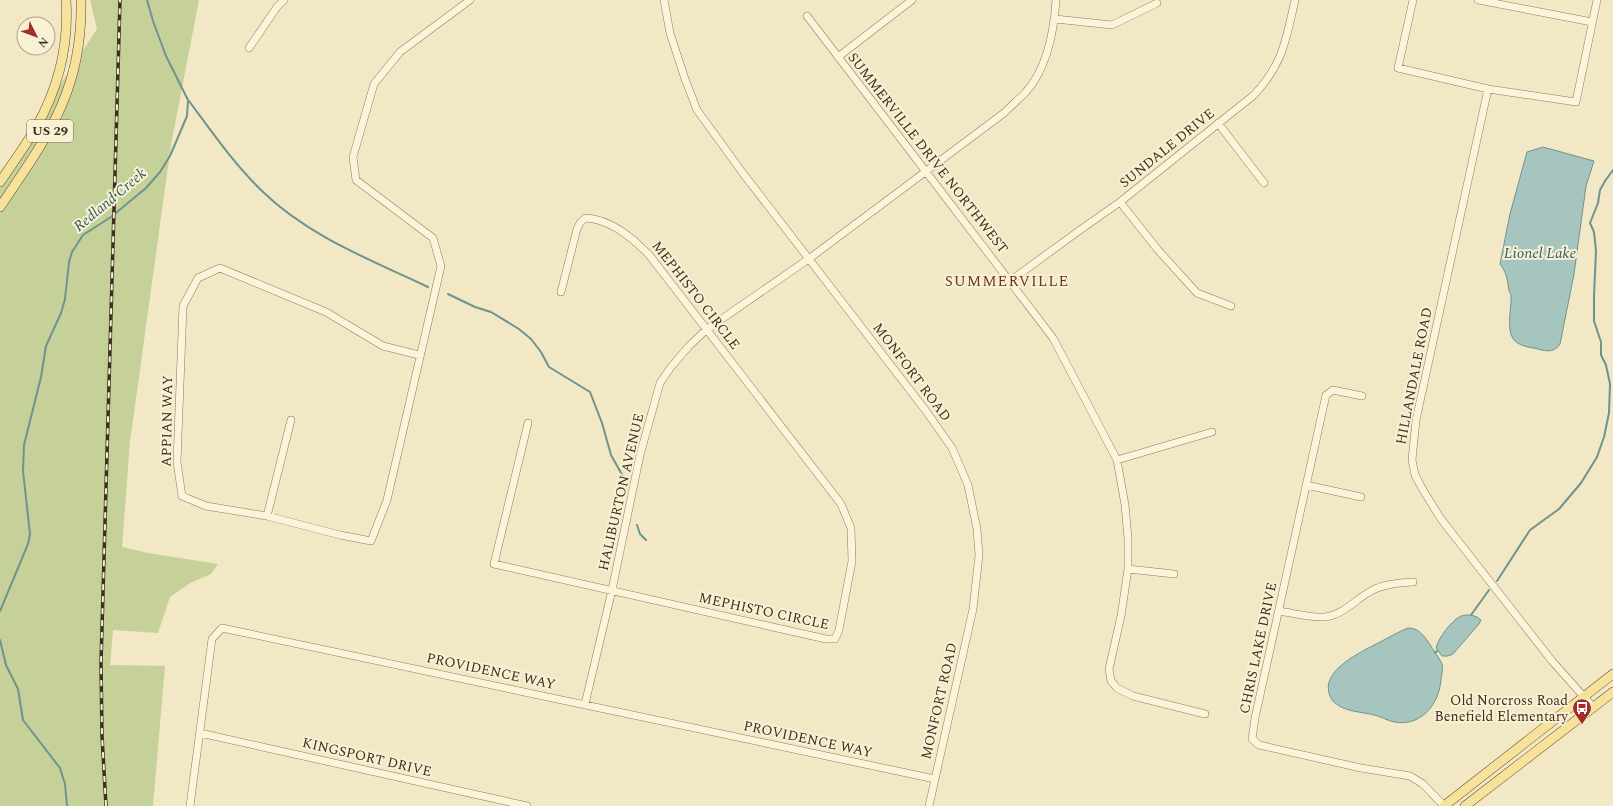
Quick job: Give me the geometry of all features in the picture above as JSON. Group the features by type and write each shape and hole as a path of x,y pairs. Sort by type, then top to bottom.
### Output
{"main road":[{"name":"US 29","path":"0,182 37,126 54,90 64,49 68,19 66,0"},
{"name":"US 29","path":"0,207 43,143 58,115 69,88 76,65 80,38 81,0"},
{"path":"0,186 10,192"},
{"path":"1444,806 1613,674"},
{"path":"1465,806 1613,692"}],"street":[{"path":"249,48 277,7 284,0"},
{"name":"APPIAN WAY","path":"419,355 383,346 326,312 220,268 198,278 184,306 177,462 182,496 206,506 267,516 340,535 371,540 386,500 441,266 434,238 393,210 356,180 353,157 374,84 400,52 470,0"},
{"name":"MONFORT ROAD","path":"664,0 670,33 697,110 742,172 890,363 952,448 968,485 978,549 976,584 969,628 929,806"},
{"path":"838,57 912,0"},
{"path":"810,258 1004,113 1027,91 1039,73 1048,49 1055,19 1056,0"},
{"name":"SUNDALE DRIVE","path":"1010,281 1120,202 1218,123 1235,112 1254,95 1272,74 1284,47 1295,0"},
{"path":"1413,0 1398,68 1488,89 1576,102 1597,0"},
{"path":"1478,0 1592,22"},
{"path":"1055,19 1112,25 1157,4"},
{"name":"SUMMERVILLE DRIVE NORTHWEST","path":"806,16 1054,338 1118,460 1128,531 1128,569 1121,616 1109,669 1111,681 1117,688 1133,696 1205,714"},
{"name":"HILLANDALE ROAD","path":"1488,89 1416,420 1412,460 1415,475 1441,519 1552,661 1594,708"},
{"path":"1218,123 1264,183"},
{"path":"1120,202 1158,250 1197,293 1231,306"},
{"name":"MEPHISTO CIRCLE","path":"528,423 494,564 826,639 835,639 839,630 852,560 851,528 841,504 650,256 637,243 611,226 591,218 585,218 577,229 561,292"},
{"name":"HALIBURTON AVENUE","path":"585,704 612,590 640,455 660,383 675,362 706,330 810,258"},
{"name":"CHRIS LAKE DRIVE","path":"1362,396 1333,390 1326,395 1278,611 1255,718 1252,739 1260,745 1361,768 1410,776 1423,784 1444,806"},
{"path":"267,516 291,420"},
{"path":"1118,460 1212,432"},
{"path":"1306,485 1361,497"},
{"path":"1128,569 1174,574"},
{"path":"1278,611 1326,617 1339,612 1370,591 1381,586 1413,582"},
{"name":"PROVIDENCE WAY","path":"190,806 212,639 222,628 935,779"},
{"name":"KINGSPORT DRIVE","path":"200,733 527,806"}],"green space":[{"path":"90,0 199,0 171,145 130,442 122,547 148,553 218,564 211,574 190,583 170,597 158,633 113,630 110,665 165,666 153,806 0,806 0,180 10,161 97,29"}],"water":[{"name":"Lionel Lake","path":"1543,147 1594,161 1586,186 1574,274 1560,344 1556,349 1548,351 1523,346 1512,337 1510,331 1511,295 1505,273 1500,264 1510,214 1527,152"},
{"path":"1471,615 1481,620 1479,624 1453,654 1442,656 1436,648 1449,625 1457,618"},
{"path":"1408,628 1415,629 1423,635 1442,664 1439,690 1430,709 1422,716 1404,723 1394,722 1371,714 1352,711 1340,707 1333,701 1328,687 1330,678 1336,671 1352,657"}],"waterway":[{"name":"Redland Creek","path":"0,611 28,544 30,534 23,471 24,445 41,377 46,346 61,313 65,299 69,262 72,252 83,235 111,217 146,188 160,172 170,156 187,116 188,100 166,56 147,0"},
{"path":"189,101 242,170 280,207 299,221 341,246 428,287"},
{"path":"1497,581 1530,530 1559,509 1581,483 1597,457 1604,437 1609,413 1610,384 1606,365 1601,355 1601,342 1594,321 1596,251 1594,232 1590,223 1598,203 1600,190 1613,170"},
{"path":"448,294 475,307 491,312 519,329 531,339 541,352 549,367 590,392 602,423 611,455 625,480 626,490"},
{"path":"637,525 640,534 646,540"},
{"path":"1471,615 1489,590"},
{"name":"Redland Creek","path":"0,640 6,665 18,689 23,720 60,768 65,784 67,806"}],"railway":[{"path":"106,806 102,736 101,663 120,0"}],"place":[{"name":"Old Norcross Road Benefield Elementary","path":"1582,725"}],"district":[{"name":"SUMMERVILLE","path":"1007,281"}]}
